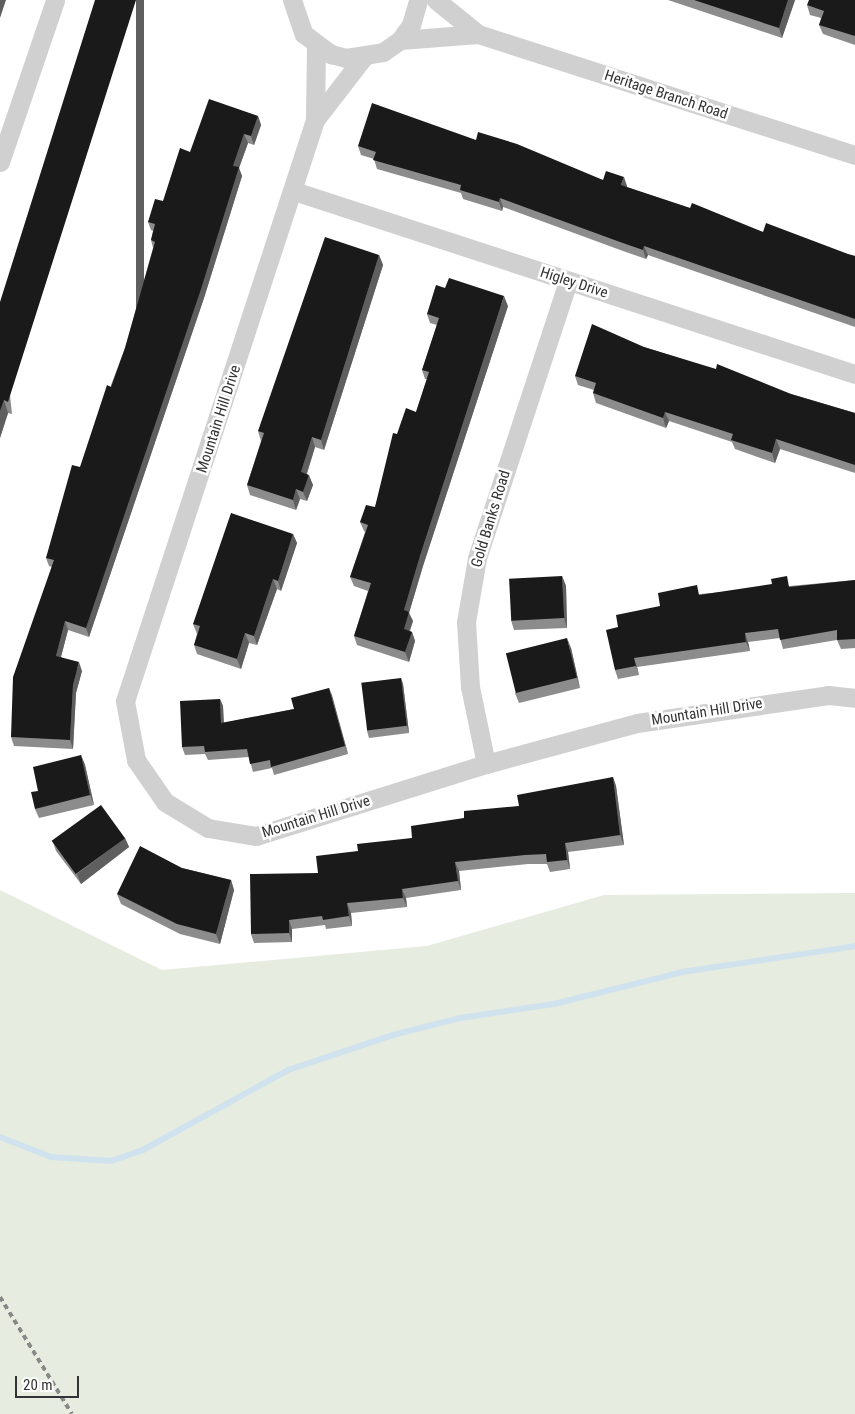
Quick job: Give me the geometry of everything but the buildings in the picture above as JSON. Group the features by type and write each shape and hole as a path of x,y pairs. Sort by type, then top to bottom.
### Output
{"street":[{"path":"0,162 55,0"},
{"path":"290,1 304,34 316,46 338,56 363,58 383,52 400,40 411,24 418,0"},
{"name":"Heritage Branch Road","path":"436,0 478,34 855,155"},
{"name":"Heritage Branch Road","path":"400,40 478,34"},
{"name":"Mountain Hill Drive","path":"316,46 315,120 294,191 125,701 136,760 165,802 208,828 256,836 486,764 638,723 828,695 855,698"},
{"name":"Mountain Hill Drive","path":"315,120 363,58"},
{"name":"Higley Drive","path":"294,191 855,374"},
{"name":"Gold Banks Road","path":"486,764 470,687 466,622 477,558 568,281"}],"shaded area":[{"path":"0,890 162,970 427,946 604,895 855,893 855,1414 0,1414"}],"waterway":[{"path":"0,1137 51,1157 111,1161 143,1150 288,1070 393,1035 460,1018 554,1004 682,972 855,946"}],"railway":[{"path":"0,1297 72,1414"}]}
